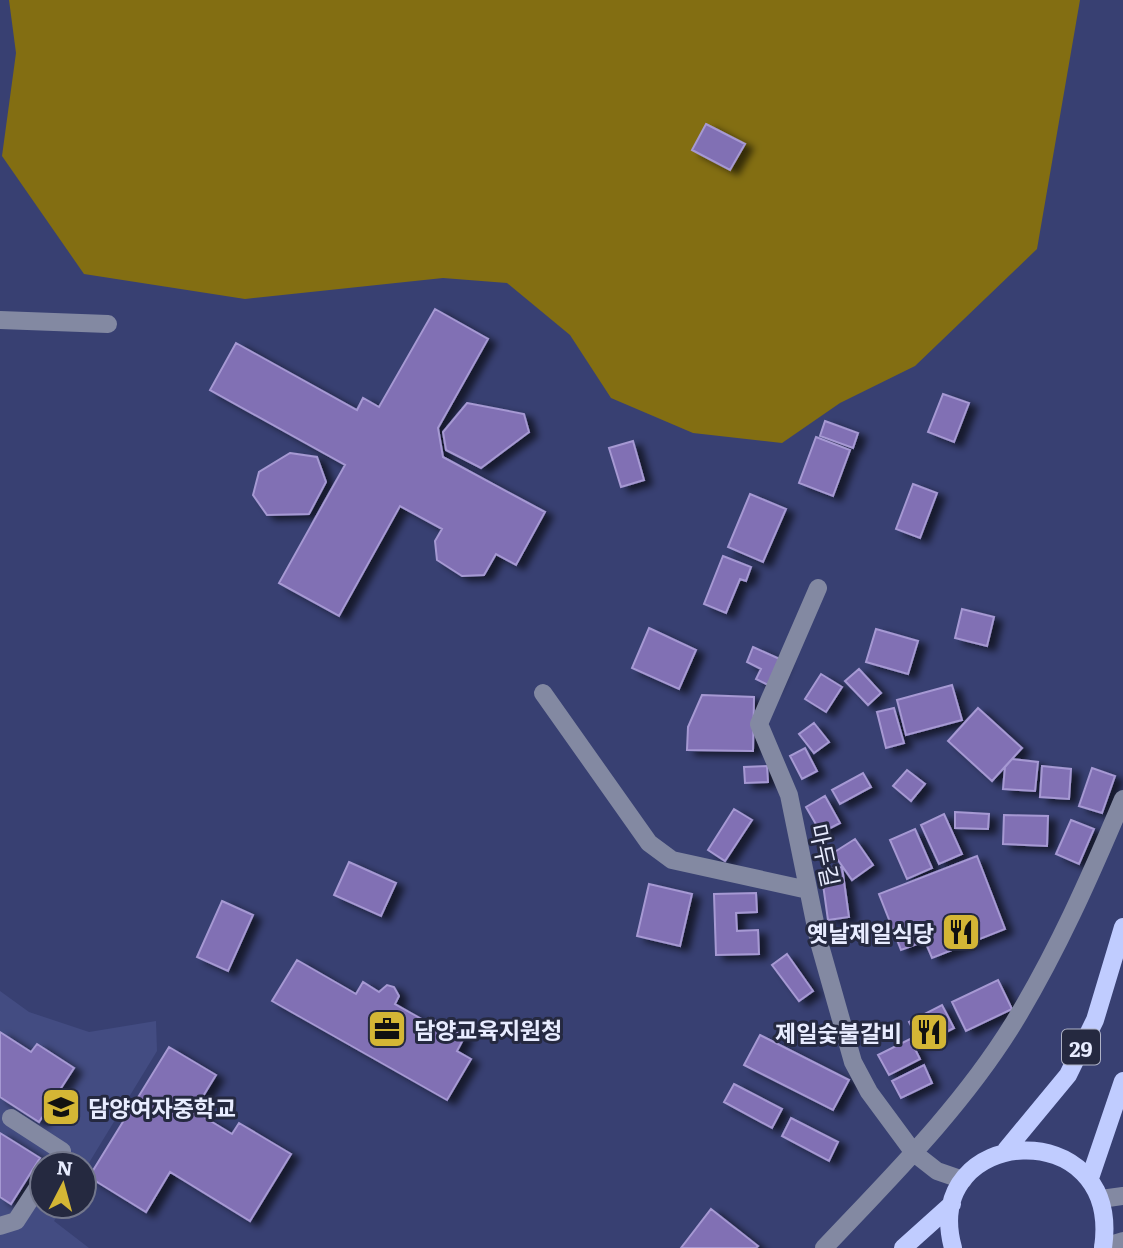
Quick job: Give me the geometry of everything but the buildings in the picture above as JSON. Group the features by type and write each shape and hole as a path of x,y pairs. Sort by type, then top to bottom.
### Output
{"main road":[{"name":"29","path":"1006,1150 1068,1074 1095,1020 1123,926"},
{"name":"29","path":"1090,1178 1123,1082"},
{"path":"953,1248 949,1233 952,1204 963,1180 982,1161 1006,1150 1029,1148 1052,1152 1073,1162 1090,1178 1101,1199 1106,1223 1103,1247"},
{"path":"903,1248 952,1204"}],"street":[{"path":"0,320 108,324"},
{"name":"마두길","path":"818,588 760,724 789,795 819,942 853,1062 869,1092 914,1153 937,1171 963,1180"},
{"path":"543,693 649,843 671,860 808,890"},
{"path":"824,1248 914,1153 960,1098 1012,1025 1077,909 1123,799"},
{"path":"11,1118 60,1150"},
{"path":"1101,1199 1123,1196"},
{"path":"0,1226 16,1221 28,1203"},
{"path":"1103,1247 1123,1241"}],"shaded area":[{"path":"9,0 1080,0 1037,249 915,366 840,403 782,443 693,433 611,398 570,335 507,283 443,278 245,299 84,274 2,156 16,53"},
{"name":"담양여자중학교","path":"0,991 29,1012 89,1032 156,1021 157,1051 97,1150 28,1150 28,1220 55,1220 89,1248 0,1248"}],"place":[{"name":"옛날제일식당","path":"961,932"},
{"name":"담양교육지원청","path":"387,1029"},
{"name":"제일숯불갈비","path":"929,1032"},
{"name":"담양여자중학교","path":"61,1107"}]}
